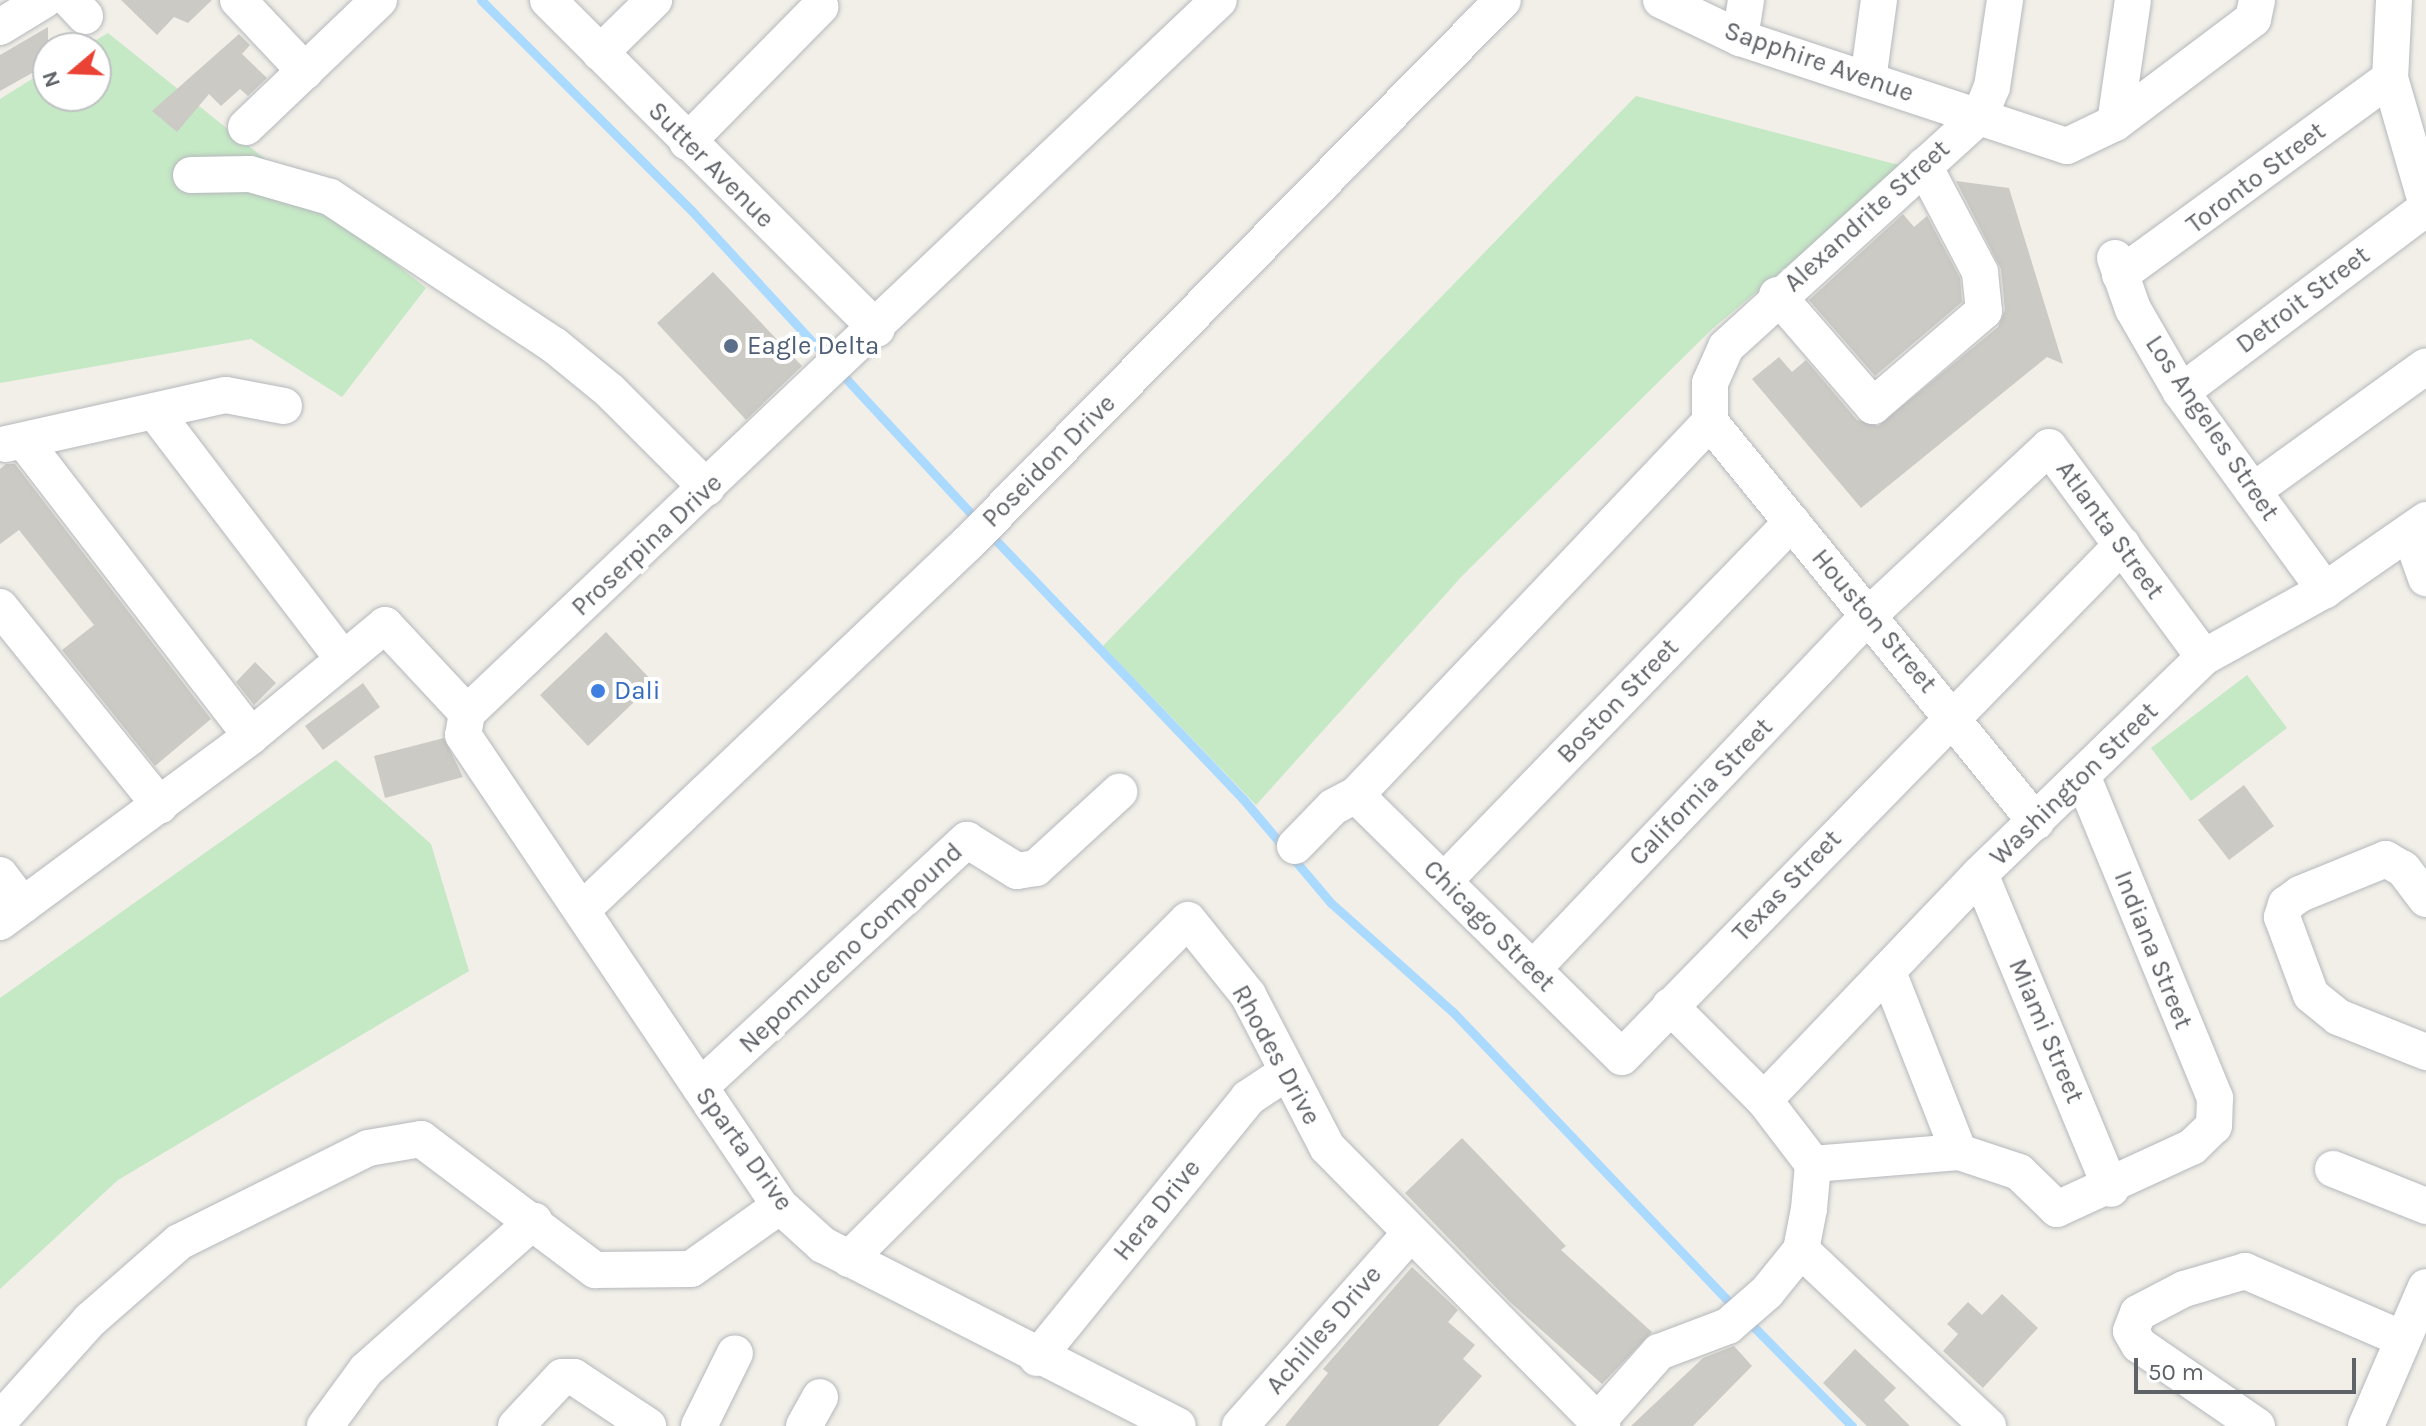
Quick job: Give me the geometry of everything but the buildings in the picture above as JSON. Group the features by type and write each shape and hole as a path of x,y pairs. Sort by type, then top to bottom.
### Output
{"street":[{"path":"0,27 44,0"},
{"path":"238,0 305,71"},
{"path":"246,127 379,0"},
{"name":"Sutter Avenue","path":"548,0 687,142 868,337"},
{"path":"600,53 654,0"},
{"name":"Proserpina Drive","path":"467,713 826,377 1219,0"},
{"name":"Poseidon Drive","path":"583,909 968,543 1502,0"},
{"name":"Sapphire Avenue","path":"1661,0 1740,38 2067,146 2115,123 2253,19 2257,0"},
{"path":"1740,38 1746,0"},
{"path":"1868,80 1879,0"},
{"name":"Alexandrite Street","path":"1710,422 1710,383 1726,347 1777,295 1980,116 1992,87 2005,0"},
{"path":"2115,123 2133,0"},
{"path":"2394,0 2390,78 2426,205"},
{"path":"687,142 820,7"},
{"name":"Toronto Street","path":"2117,266 2390,78"},
{"path":"1777,295 1873,406 1984,311 1987,292 1980,272 1924,166"},
{"path":"191,175 250,174 330,197 554,345 610,391 707,488"},
{"name":"Detroit Street","path":"2181,392 2426,205"},
{"name":"Los Angeles Street","path":"2117,266 2181,392 2325,590"},
{"path":"2253,491 2426,366"},
{"path":"251,736 12,443 226,395 284,406"},
{"path":"155,412 343,659"},
{"path":"1295,846 1333,807 1356,795 1520,615 1710,422"},
{"name":"Houston Street","path":"1710,422 2036,822"},
{"name":"Atlanta Street","path":"1869,615 2049,447 2204,657"},
{"name":"Boston Street","path":"1444,881 1792,522"},
{"path":"2418,526 2426,578"},
{"name":"Washington Street","path":"1764,1100 1980,874 2204,657 2325,590 2418,526"},
{"name":"Texas Street","path":"1622,1057 2122,545"},
{"path":"0,607 160,805"},
{"name":"California Street","path":"1533,969 1869,615"},
{"path":"0,875 12,914 251,736 385,625 467,713"},
{"name":"Sparta Drive","path":"467,713 463,735 780,1206 849,1259 1037,1358 1178,1426"},
{"name":"Indiana Street","path":"2082,776 2215,1098 2214,1126 2192,1147 2111,1189"},
{"name":"Nepomuceno Compound","path":"700,1087 967,840 1017,871 1036,868 1119,792"},
{"name":"Chicago Street","path":"1356,795 1622,1057"},
{"path":"2426,899 2403,869 2386,859 2300,894 2286,904 2282,917 2311,995 2338,1017 2426,1052"},
{"name":"Miami Street","path":"1980,874 2111,1189"},
{"name":"Rhodes Drive","path":"849,1259 1188,920 1248,995 1327,1147 1409,1235 1599,1424"},
{"path":"1888,972 1959,1152"},
{"path":"1599,1424 1659,1352 1728,1326 1767,1292 1801,1250 1809,1209 1813,1164 1764,1100 1670,1006"},
{"name":"Hera Drive","path":"1037,1358 1248,1098 1287,1072"},
{"path":"0,1420 90,1320 179,1242 368,1148 421,1139 534,1221 595,1270 691,1269 780,1206"},
{"path":"1813,1164 1959,1152 2019,1172 2057,1209 2111,1189"},
{"path":"2333,1169 2426,1206"},
{"path":"325,1426 366,1370 534,1221"},
{"name":"Achilles Drive","path":"1240,1426 1409,1235"},
{"path":"1801,1250 1988,1426"},
{"path":"2257,1426 2139,1345 2131,1331 2138,1313 2184,1289 2245,1271 2403,1339"},
{"path":"2366,1426 2426,1287"},
{"path":"699,1426 735,1353"},
{"path":"516,1426 562,1377 574,1377 648,1426"}],"green space":[{"path":"112,36 426,288 342,397 251,339 0,383 0,99 32,79 32,112 112,112"},
{"path":"1636,96 1906,167 1712,329 1463,575 1256,805 1103,646"},
{"path":"2247,675 2287,728 2191,801 2151,748"},
{"path":"336,760 431,844 469,971 118,1180 0,1289 0,998"}],"waterway":[{"path":"481,0 692,211 829,360"},
{"path":"839,371 978,521"},
{"path":"988,532 1243,799 1331,903 1453,1012 1737,1310"},
{"path":"1748,1321 1852,1426"}],"place":[{"name":"Eagle Delta","path":"731,346"},
{"name":"Dali","path":"598,691"}]}
